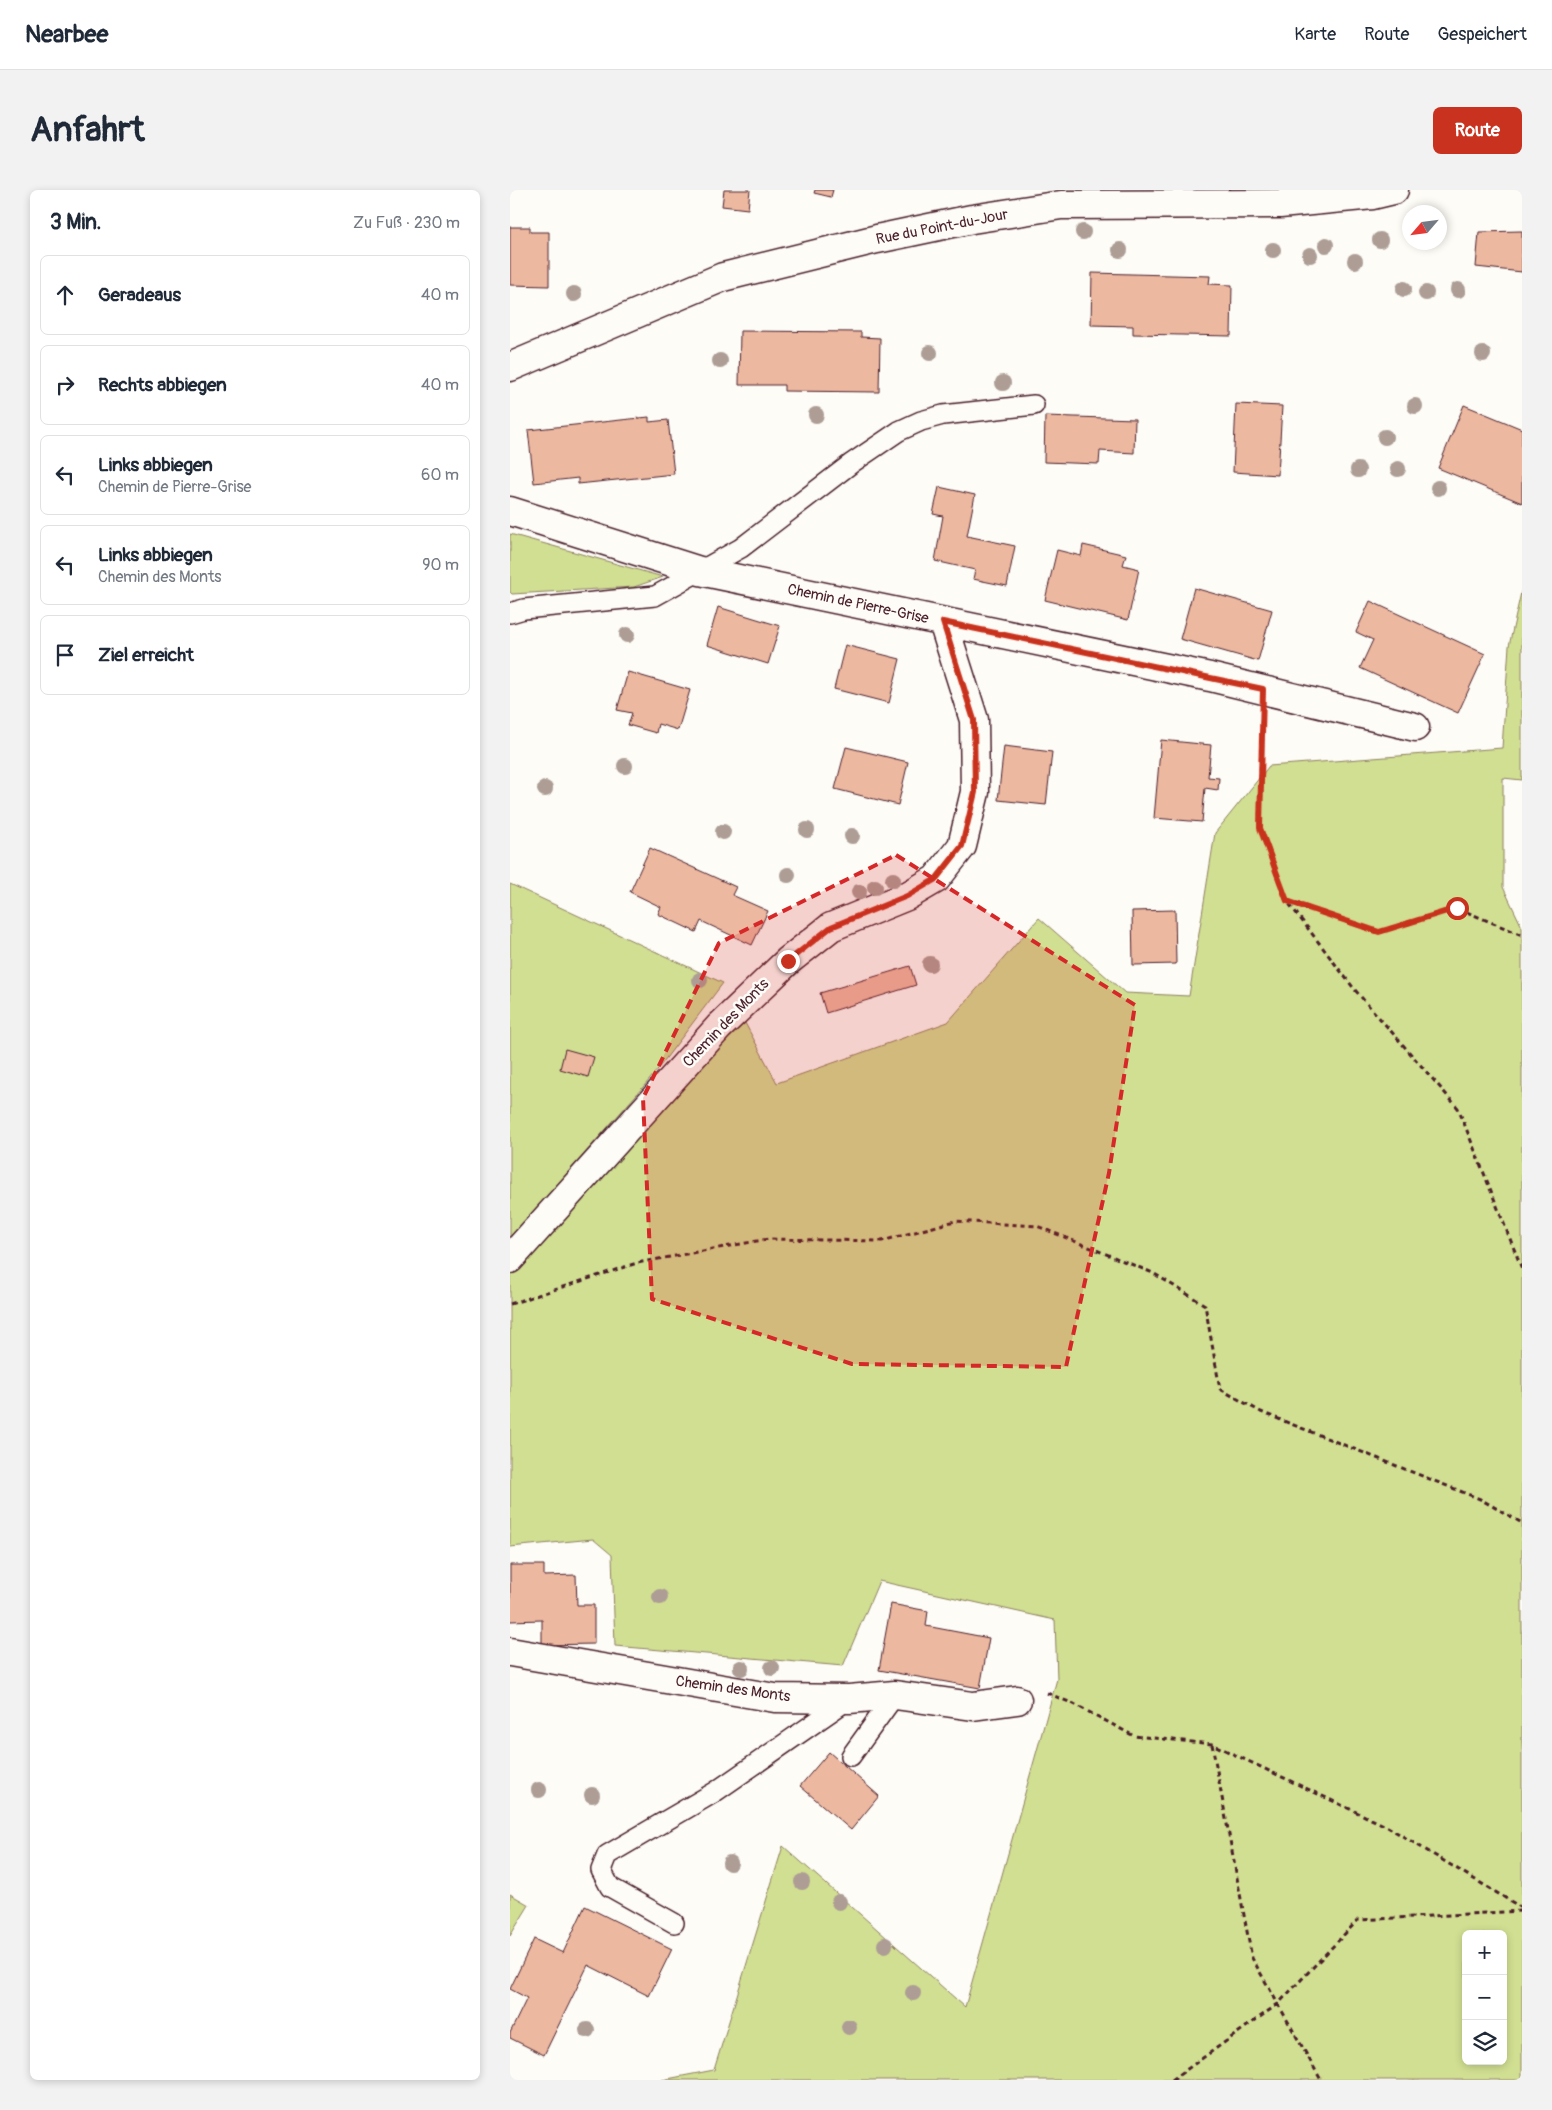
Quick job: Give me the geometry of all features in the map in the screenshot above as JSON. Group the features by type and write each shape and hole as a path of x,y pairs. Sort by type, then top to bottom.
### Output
{"street":[{"name":"Rue du Point-du-Jour","path":"510,367 723,277 877,239 972,219 1061,205 1280,204 1373,195 1394,190"},
{"name":"Chemin de Pierre-Grise","path":"510,511 700,571 1263,689 1415,727"},
{"name":"Chemin des Monts","path":"510,1259 719,1028 788,961 831,927 907,896 936,879 962,846 975,792 974,720 943,622"},
{"name":"Chemin des Monts","path":"510,1652 775,1698 849,1700 895,1695 973,1706 1017,1700"}],"lane":[{"path":"510,613 524,609 655,596 741,548 852,463 899,431 921,421 943,415 1034,405"},
{"path":"851,1756 895,1695"},
{"path":"674,1923 610,1887 601,1870 607,1855 715,1792 849,1700"}],"path":[{"path":"1263,689 1260,828 1287,901 1354,990 1458,1108 1522,1269"},
{"path":"1287,901 1379,932 1457,908 1522,935"},
{"path":"510,1304 637,1263 768,1239 882,1241 955,1221 1037,1226 1153,1274 1205,1305 1220,1389 1261,1412 1480,1499 1522,1523"},
{"path":"1017,1700 1046,1692 1074,1704 1134,1736 1212,1744 1386,1826 1522,1909"},
{"path":"1212,1744 1252,1958 1321,2080"},
{"path":"1172,2080 1278,2004 1358,1920 1522,1909"}],"highlighted area":[{"path":"896,855 1135,1005 1109,1173 1066,1367 852,1364 652,1299 643,1098 719,943"}],"green space":[{"path":"510,534 663,577 634,587 512,594 510,592"},
{"path":"1522,588 1522,780 1503,778 1503,887 1522,927 1522,2080 662,2080 714,2070 783,1846 965,2007 1057,1679 1055,1620 879,1581 843,1666 615,1646 612,1555 593,1539 510,1547 510,1262 744,1021 777,1083 948,1022 1039,918 1125,993 1189,996 1215,833 1269,766 1502,748 1509,646"},
{"path":"510,884 723,983 651,1078 510,1238"},
{"path":"510,1894 529,1905 510,1936"}],"building":[{"path":"724,190 750,190 748,209 722,206"},
{"path":"815,190 833,190 831,197 814,193"},
{"path":"510,227 530,227 530,232 549,232 549,286 510,285"},
{"path":"1522,231 1522,272 1476,267 1479,232"},
{"path":"1092,273 1210,276 1209,284 1232,285 1231,336 1133,334 1133,326 1091,325"},
{"path":"740,331 861,332 861,337 880,338 879,392 784,391 784,385 739,385"},
{"path":"1236,404 1282,406 1278,475 1233,472"},
{"path":"1464,405 1522,429 1522,503 1438,468"},
{"path":"1045,416 1135,419 1134,453 1100,451 1099,464 1044,462"},
{"path":"649,417 649,422 668,420 674,474 578,484 578,478 534,483 528,430"},
{"path":"939,487 975,495 967,536 1015,546 1007,586 973,579 975,570 935,561 943,516 933,514"},
{"path":"1083,545 1126,555 1123,565 1139,569 1128,620 1045,600 1057,550 1081,556"},
{"path":"1194,588 1272,610 1258,661 1180,639"},
{"path":"1370,601 1485,654 1458,713 1360,668 1373,640 1356,632"},
{"path":"718,607 780,626 768,664 707,645"},
{"path":"845,645 900,659 889,703 834,689"},
{"path":"628,672 690,690 678,730 658,724 656,733 628,725 632,713 617,710"},
{"path":"1161,740 1211,745 1208,777 1219,778 1218,790 1205,788 1202,822 1154,818"},
{"path":"1004,746 1052,752 1046,805 998,800"},
{"path":"846,747 908,762 898,805 835,789"},
{"path":"650,848 736,887 732,895 768,911 752,945 701,921 696,932 658,914 661,907 630,892"},
{"path":"1175,910 1176,964 1133,965 1132,911"},
{"path":"910,966 916,985 826,1013 820,993"},
{"path":"565,1049 594,1057 588,1077 560,1069"},
{"path":"510,1565 544,1565 544,1576 576,1575 577,1605 594,1605 594,1644 542,1645 542,1620 510,1621"},
{"path":"891,1604 928,1611 926,1626 989,1638 980,1688 879,1670"},
{"path":"829,1752 879,1796 851,1830 800,1786"},
{"path":"585,1906 672,1949 649,1996 588,1965 544,2055 510,2038 510,2033 527,1998 510,1989 534,1939 563,1953"}],"route":[{"path":"788,961 831,927 907,896 936,879 962,846 975,792 974,720 943,622 1263,689 1260,828 1287,901 1379,932 1457,908"}]}
